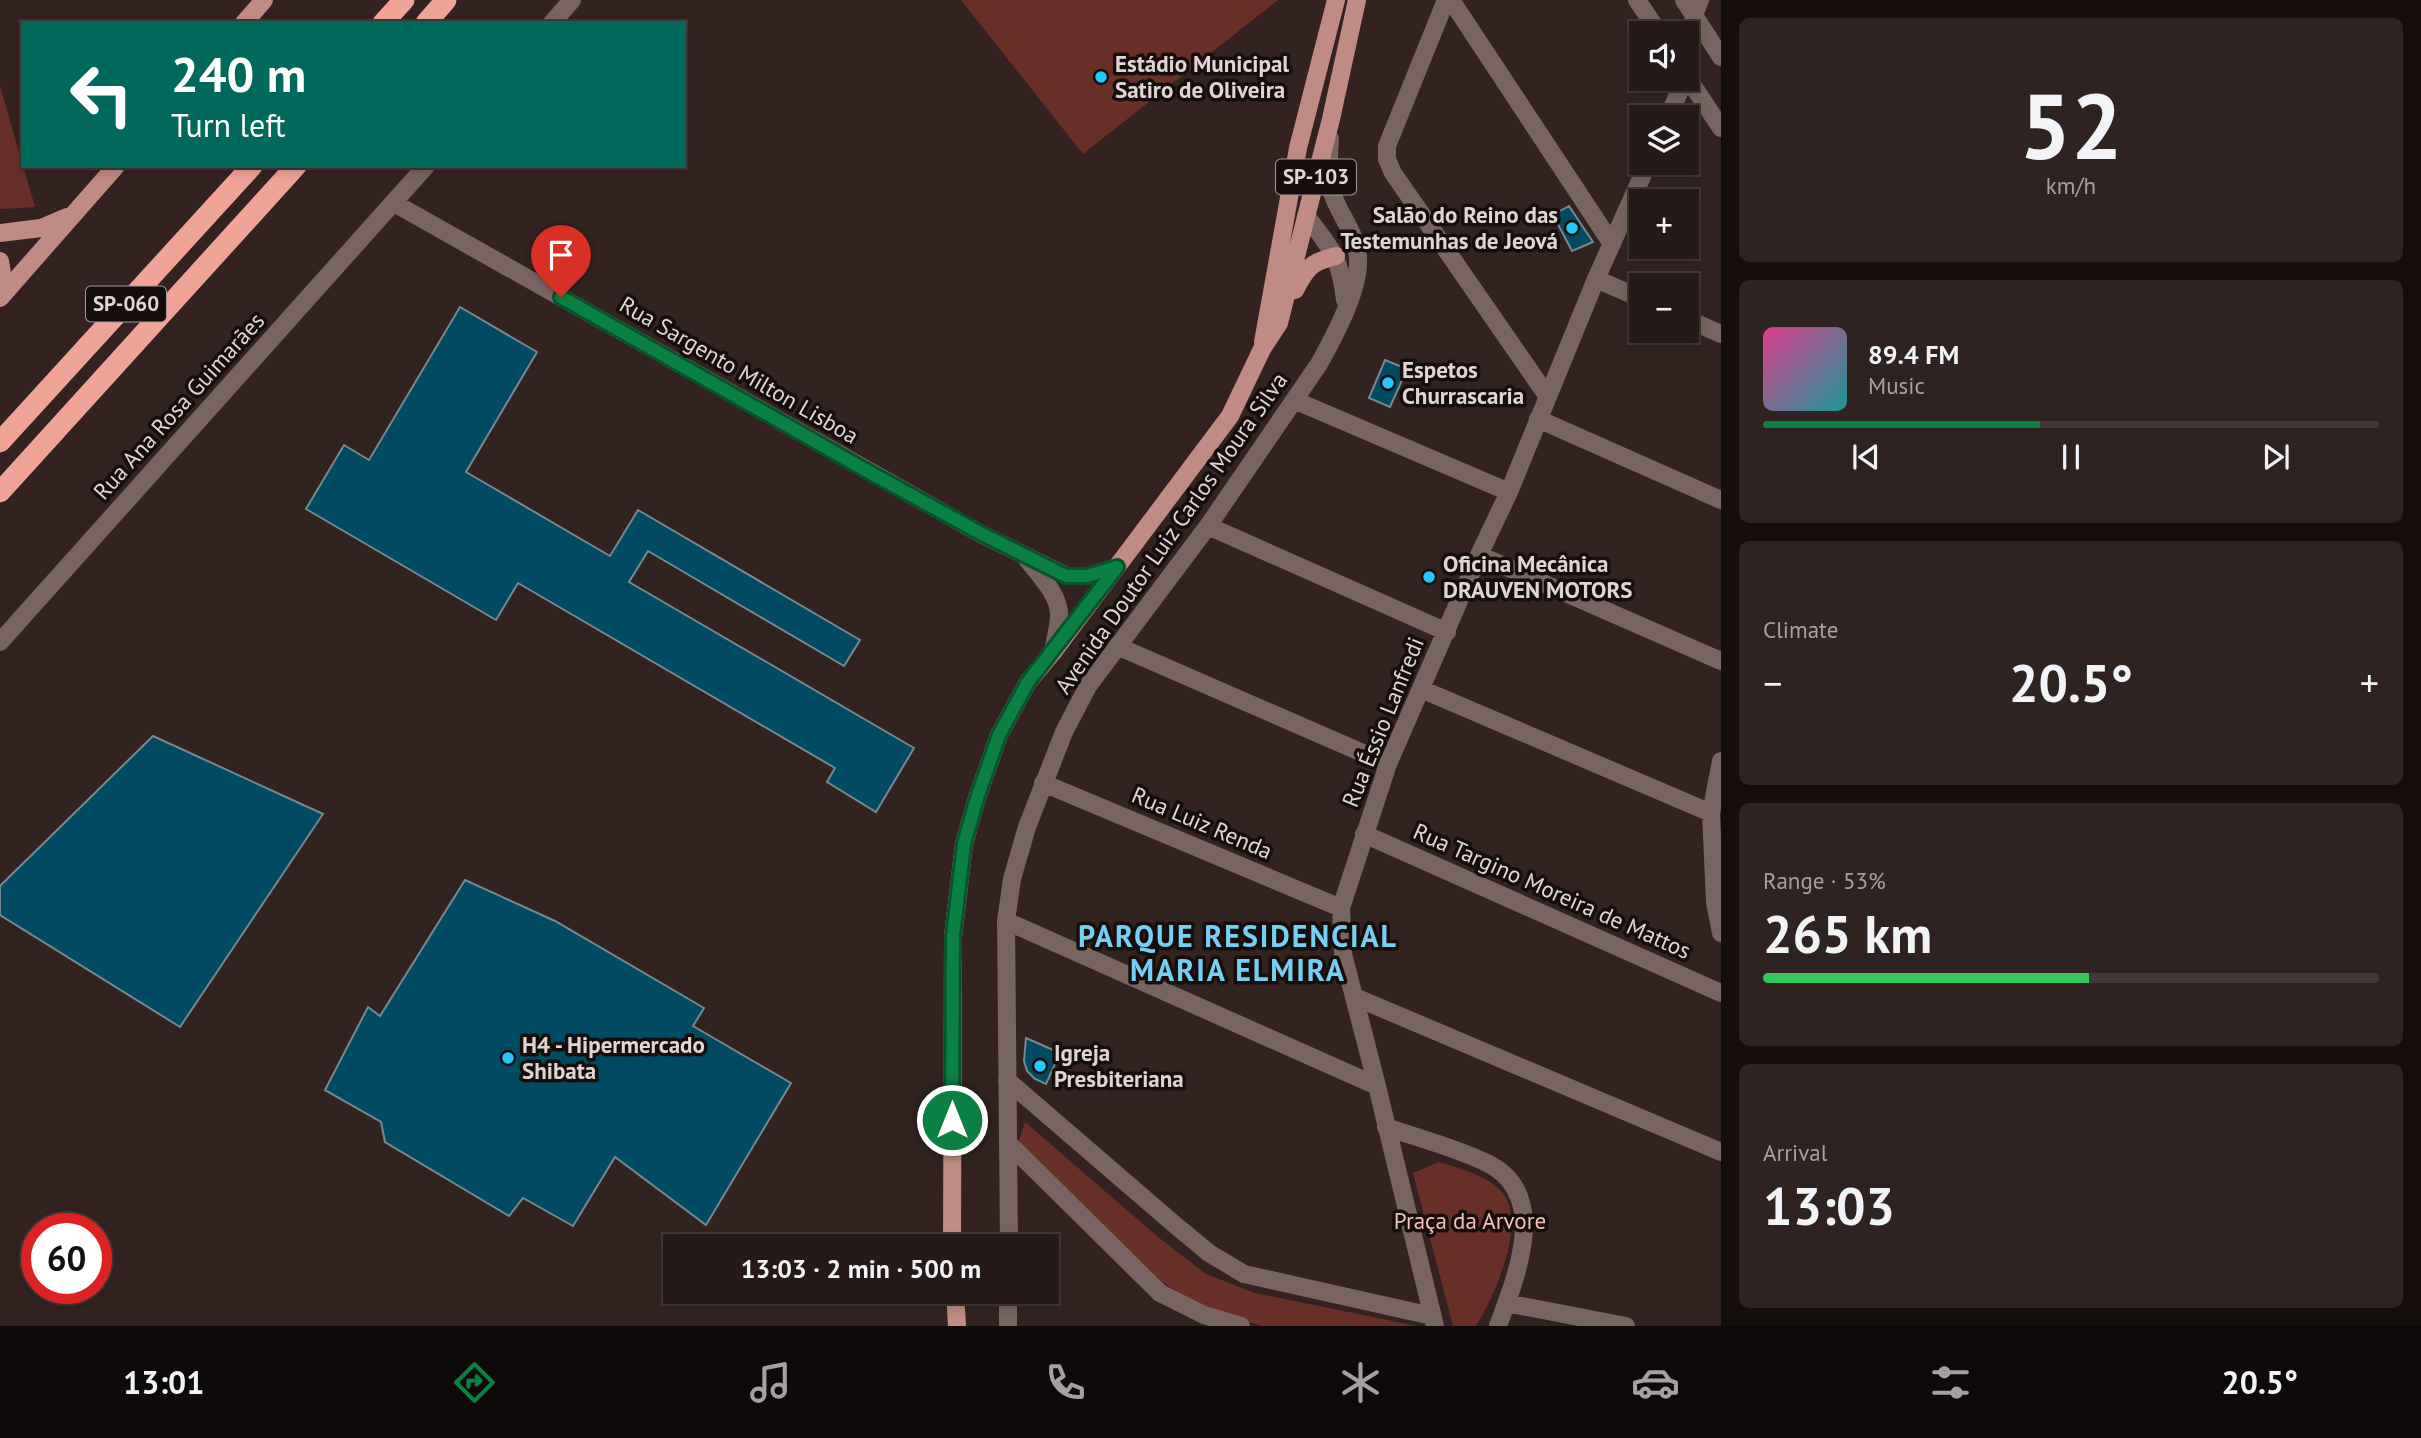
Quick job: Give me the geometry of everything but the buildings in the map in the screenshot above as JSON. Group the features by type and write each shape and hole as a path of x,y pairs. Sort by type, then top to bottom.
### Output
{"highway":[{"path":"428,21 446,0"},
{"name":"SP-060","path":"0,442 250,168"},
{"name":"SP-060","path":"0,492 294,168"}],"main road":[{"path":"246,21 264,0"},
{"path":"1262,349 1298,148 1336,0"},
{"name":"SP-103","path":"952,1234 953,936 964,844 977,798 999,735 1028,682 1230,416 1262,349 1279,323 1285,308 1331,119 1357,0"},
{"path":"1298,148 1300,198 1306,216"},
{"path":"0,296 114,168"},
{"path":"0,233 41,228 74,214"},
{"path":"1285,308 1310,265 1336,256"},
{"path":"0,261 4,280 0,296"},
{"path":"956,1304 957,1326"}],"street":[{"path":"554,21 572,0"},
{"path":"1448,0 1387,146 1387,159 1392,173 1548,397"},
{"path":"1448,0 1612,244"},
{"path":"1637,0 1651,21"},
{"path":"1692,5 1721,57"},
{"path":"1696,91 1721,128"},
{"name":"Avenida Doutor Luiz Carlos Moura Silva","path":"1009,1234 1006,921 1012,879 1027,827 1064,732 1088,686 1208,526 1319,364 1346,307 1358,271 1358,256 1353,237 1329,184 1331,119"},
{"name":"Rua Ana Rosa Guimarães","path":"0,642 424,168"},
{"name":"Rua Éssio Lanfredi","path":"1433,1321 1343,954 1341,908 1388,764 1509,492 1596,279 1643,175"},
{"name":"Rua Sargento Milton Lisboa","path":"394,202 869,472 1025,556 1066,576 1087,576 1117,567"},
{"path":"1306,216 1336,256 1342,275 1346,307"},
{"path":"1596,279 1629,293"},
{"path":"1699,324 1721,334"},
{"path":"1294,400 1509,492"},
{"path":"1538,419 1721,500"},
{"path":"1208,526 1447,632"},
{"path":"1479,555 1721,661"},
{"path":"1025,556 1054,595 1058,606 1059,617 1053,652"},
{"path":"1117,646 1388,764"},
{"path":"1421,689 1711,813"},
{"path":"1721,761 1711,813 1715,902 1721,933"},
{"name":"Rua Luiz Renda","path":"1044,783 1341,908"},
{"name":"Rua Targino Moreira de Mattos","path":"1364,834 1721,993"},
{"path":"1006,921 1377,1086"},
{"path":"1355,997 1721,1152"},
{"path":"1007,1080 1209,1253 1244,1274 1433,1321"},
{"path":"1386,1127 1488,1163 1504,1174 1518,1192 1525,1215 1524,1239 1498,1326"},
{"path":"1009,1144 1160,1293 1204,1314 1241,1326"},
{"path":"1506,1303 1626,1326"},
{"path":"1008,1326 1009,1304"}],"green space":[{"name":"Estádio Municipal Satiro de Oliveira","path":"961,0 1278,0 1083,154"},
{"path":"0,86 21,159 21,168 24,168 35,207 0,209"},
{"path":"1025,1122 1158,1237 1206,1274 1255,1293 1417,1326 1262,1326 1204,1309 1161,1281 1018,1144"},
{"name":"Praça da Arvore","path":"1439,1162 1489,1181 1502,1192 1509,1205 1511,1222 1506,1260 1476,1326 1453,1326 1413,1173"}],"place":[{"name":"Estádio Municipal Satiro de Oliveira","path":"1101,77"},
{"name":"Salão do Reino das Testemunhas de Jeová","path":"1572,228"},
{"name":"Espetos Churrascaria","path":"1388,383"},
{"name":"Oficina Mecânica DRAUVEN MOTORS","path":"1429,577"},
{"name":"H4 - Hipermercado Shibata","path":"508,1058"},
{"name":"Igreja Presbiteriana","path":"1040,1066"}],"district":[{"name":"PARQUE RESIDENCIAL MARIA ELMIRA","path":"1238,954"}],"route":[{"path":"561,297 869,472 1066,576 1087,576 1117,567 1028,682 999,735 977,798 964,844 953,936 952,1120"}]}
